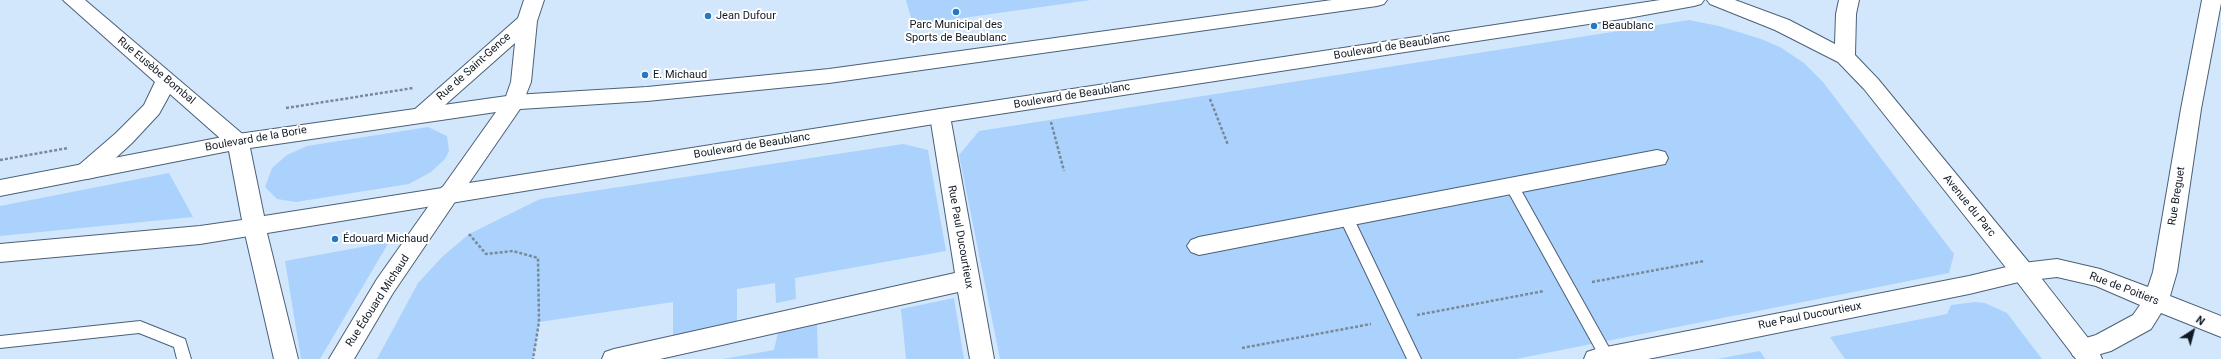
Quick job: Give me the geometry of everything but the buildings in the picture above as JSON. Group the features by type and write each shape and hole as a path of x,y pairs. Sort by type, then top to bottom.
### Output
{"main road":[{"name":"Rue Eusèbe Bombal","path":"73,0 238,142"},
{"name":"Rue de Saint-Gence","path":"497,124 514,102 521,82 527,20 534,0"},
{"path":"514,102 647,94 829,76 1377,0"},
{"name":"Boulevard de Beaublanc","path":"450,193 940,116 1620,13 1694,0"},
{"name":"Avenue du Parc","path":"1717,0 1782,25 1845,57 1871,84 2023,272 2086,354"},
{"path":"1845,57 1846,14 1849,0"},
{"name":"Rue Breguet","path":"2086,354 2142,322 2156,301 2165,272 2191,109 2212,0"},
{"name":"Rue de Saint-Gence","path":"421,115 527,20"},
{"path":"87,171 124,138 152,109 166,81"},
{"name":"Boulevard de la Borie","path":"0,188 238,142 514,102"},
{"name":"Rue Paul Ducourtieux","path":"940,116 982,359"},
{"name":"Rue Édouard Michaud","path":"341,359 385,286 497,124"},
{"path":"238,142 260,255 286,359"},
{"path":"1199,246 1657,158"},
{"path":"0,252 200,235 450,193"},
{"name":"Rue de Poitiers","path":"2023,272 2057,268 2100,278 2221,327"},
{"name":"Rue Paul Ducourtieux","path":"1602,358 1961,286 2023,272"},
{"path":"614,359 968,280"}],"lane":[{"path":"1512,186 1568,286 1602,358"},
{"path":"1346,218 1414,359"},
{"path":"0,342 140,327 180,343 184,359"}],"path":[{"path":"281,109 416,87"},
{"path":"1210,98 1228,144"},
{"path":"1049,116 1064,171"},
{"path":"0,160 69,148"},
{"path":"469,234 486,254 513,251 538,258 540,287 539,322 534,359"},
{"path":"1242,348 1704,261"}],"shaded area":[{"name":"Parc Municipal des Sports de Beaublanc","path":"906,0 1091,0 913,25"},
{"path":"1689,20 1719,26 1761,39 1780,47 1804,63 1823,82 1954,254 1949,273 1516,359 1000,359 959,155 979,131"},
{"path":"428,127 447,136 449,151 445,159 431,172 409,184 296,202 277,199 265,187 272,168 287,155 307,146"},
{"path":"903,144 928,150 946,251 795,278 796,299 776,303 775,283 737,289 737,331 673,346 673,302 539,322 533,359 377,359 418,283 442,257 469,234 540,199"},
{"path":"169,173 193,217 0,236 0,206"},
{"path":"389,242 320,359 301,359 285,261"},
{"path":"954,298 964,359 906,359 901,309"},
{"path":"1975,302 1985,303 2007,313 2042,359 1845,359 1830,337 1947,314 1951,305"},
{"path":"817,324 818,358 723,359 774,350 778,332"},
{"path":"1760,351 1765,359 1717,359"}],"place":[{"name":"Parc Municipal des Sports de Beaublanc","path":"956,12"},
{"name":"Jean Dufour","path":"708,16"},
{"name":"Beaublanc","path":"1594,26"},
{"name":"E. Michaud","path":"645,75"},
{"name":"Édouard Michaud","path":"335,239"}]}
